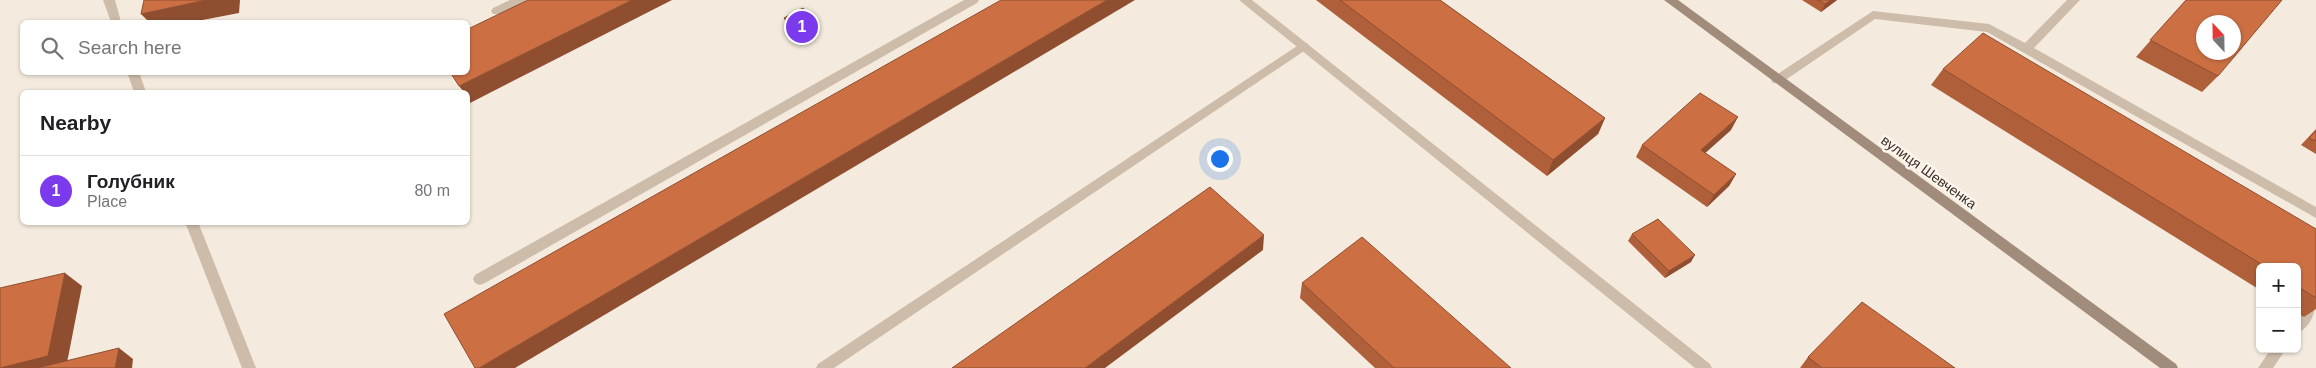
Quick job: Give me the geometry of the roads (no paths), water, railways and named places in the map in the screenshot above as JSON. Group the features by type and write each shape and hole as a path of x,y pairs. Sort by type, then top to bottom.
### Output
{"street":[{"path":"108,0 115,20"},
{"path":"498,11 520,0"},
{"path":"480,280 973,0"},
{"path":"1245,0 1705,368"},
{"name":"вулиця Шевченка","path":"1670,0 2171,368"},
{"path":"2026,49 2074,0"},
{"path":"1777,80 1873,15 1988,28 2316,213"},
{"path":"823,368 1303,46"},
{"path":"134,75 139,90"},
{"path":"192,225 249,368"},
{"path":"2301,321 2316,302"},
{"path":"2265,368 2276,353"}],"place":[{"name":"Голубник","path":"802,27"}]}
